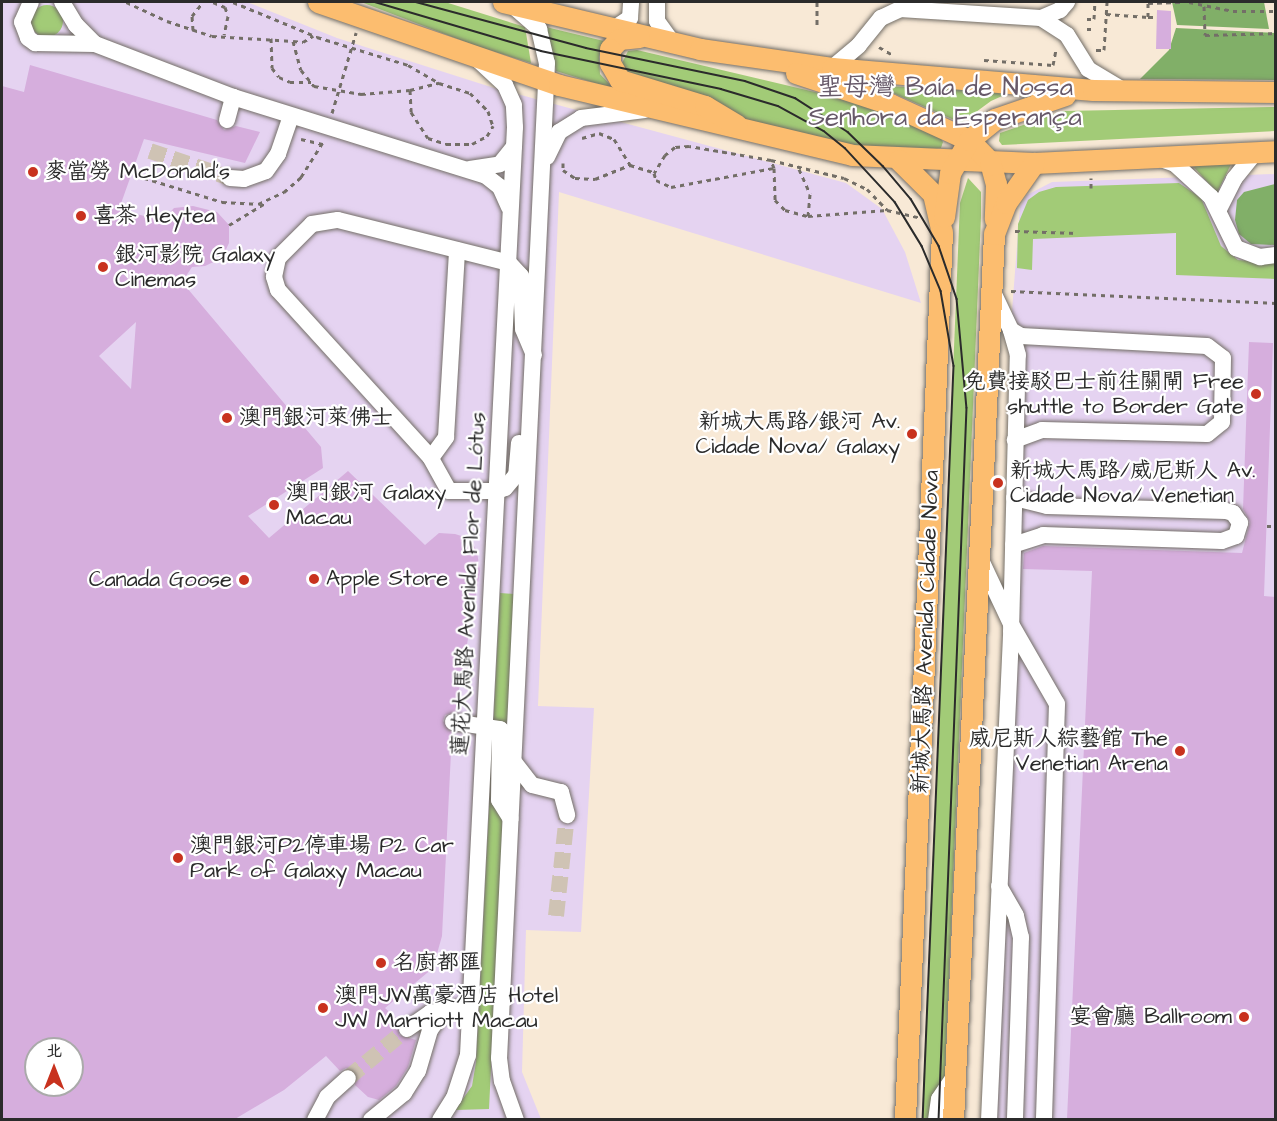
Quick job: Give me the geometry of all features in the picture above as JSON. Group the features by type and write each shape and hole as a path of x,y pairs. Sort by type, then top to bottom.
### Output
{"main road":[{"path":"318,2 477,59 546,81 747,133 852,155 899,160 1034,163 1266,152"},
{"path":"506,2 612,30 673,43 751,58 832,68 1093,90 1275,92"},
{"path":"642,36 620,39 610,50 610,63 620,80 705,106 747,133"},
{"path":"751,58 890,104 969,140 990,162 1007,235"},
{"path":"941,227 946,191 956,161 969,140 984,126 1016,109 1093,90"},
{"name":"新城大馬路 Avenida Cidade Nova","path":"899,160 933,194 941,227 905,1119"},
{"path":"953,1119 992,289 1007,235 1003,210 1034,163"}],"street":[{"path":"31,2 22,22 28,38 35,43 95,44 233,97 291,116 325,136 493,180 505,194 511,215"},
{"path":"62,2 76,25 95,44"},
{"path":"506,2 539,29 546,56 544,169 499,1058 502,1081 516,1119"},
{"path":"612,30 630,18 631,2"},
{"path":"657,2 657,21 673,43"},
{"path":"832,68 859,45 881,18 900,9 1041,18 1060,10 1068,2"},
{"path":"1068,2 1069,28 1075,49"},
{"path":"1041,18 1067,35 1097,77 1130,92"},
{"name":"蓮花大馬路 Avenida Flor de Lótus","path":"440,1119 463,1077 470,1006 515,127 513,105 505,85 477,59"},
{"path":"227,120 233,97"},
{"path":"544,169 551,144 568,125 600,113 655,110"},
{"path":"230,177 244,179 266,171 286,135 291,116"},
{"path":"457,169 494,166 514,147"},
{"path":"1219,209 1234,179 1266,152"},
{"path":"1157,157 1175,164 1198,182 1219,209 1225,231 1236,248 1260,257 1275,255"},
{"path":"323,220 338,220 509,263 522,282 523,329 534,366 522,395 516,475 497,491 449,491 431,458 278,290 274,277 278,258 312,224 323,220"},
{"path":"431,458 446,437 457,250"},
{"path":"989,1119 1011,624 1018,356 1011,330 992,289"},
{"path":"1011,330 1032,338 1207,345 1219,351 1224,365 1222,422 1207,434 1042,430 1015,440"},
{"path":"1013,545 1043,535 1222,541 1236,536 1240,523 1237,517 1226,511 1047,506 1014,498"},
{"path":"979,558 1011,624 1057,704 1044,1119"},
{"path":"453,722 496,726 502,736 499,800 512,814"},
{"path":"514,762 524,780 542,788 561,792 567,815"},
{"path":"512,814 523,796 542,788"},
{"path":"999,886 1016,916 1021,937 1015,1119"},
{"path":"407,1029 430,1013 446,1008 470,1006"},
{"path":"371,1119 404,1093 418,1071 430,1030 446,1008"},
{"path":"936,1119 939,1099 955,1075"},
{"path":"315,1119 327,1096 348,1078"}],"path":[{"path":"126,2 193,30 223,36 303,42 314,35"},
{"path":"193,30 192,16 203,2"},
{"path":"213,2 225,7 228,16 223,36"},
{"path":"233,2 314,35 408,65 439,83 478,99 493,126"},
{"path":"817,2 817,28"},
{"path":"1087,19 1094,19 1095,2"},
{"path":"973,60 1053,65 1056,50 1104,50 1107,2"},
{"path":"1148,17 1148,3 1180,2"},
{"path":"1189,2 1233,11 1275,11"},
{"path":"1204,6 1205,35 1275,33"},
{"path":"1106,15 1157,17"},
{"path":"286,135 325,136 361,17"},
{"path":"1087,29 1095,29"},
{"path":"271,38 272,68 279,77 298,83 311,82"},
{"path":"293,41 301,70 314,86 339,91 410,90 439,83"},
{"path":"859,45 874,45 893,55"},
{"path":"410,90 411,112 428,138 446,144 472,144 487,136 493,126"},
{"path":"493,126 515,127"},
{"path":"574,143 599,133 614,139 630,165"},
{"path":"774,168 671,187 656,180 654,172 655,166 675,147 771,160 844,178 867,189 886,210"},
{"path":"562,159 563,170 575,178 595,179 630,165 654,172"},
{"path":"771,160 774,168 775,200 785,210 808,216 886,210 941,227"},
{"path":"799,167 810,194 808,216"},
{"path":"229,225 271,200"},
{"path":"1003,210 1013,213 1007,235 1077,233"},
{"path":"1011,280 1011,291 1275,303"},
{"path":"1267,526 1275,526"}],"shaded area":[{"name":"澳門銀河 Galaxy Macau","path":"2,2 247,2 337,38 491,87 846,183 882,209 905,252 921,303 559,192 538,706 594,708 581,932 526,930 522,1072 541,1119 2,1120"},
{"path":"1275,174 1275,1119 992,1120 1012,311 1020,207 1027,195 1052,182"}],"green space":[{"path":"361,2 445,2 525,27 531,63 476,46"},
{"path":"1172,2 1264,2 1269,29 1177,25"},
{"path":"47,5 58,10 63,21 58,32 47,37 36,32 31,21 36,10"},
{"path":"546,27 604,41 599,57 600,74 614,89 556,71"},
{"path":"1176,28 1275,33 1275,80 1140,79 1169,50"},
{"path":"637,50 857,102 940,136 943,142 941,148 927,151 883,150 763,130 637,79 620,67 628,51"},
{"path":"877,86 1011,92 991,101 961,123"},
{"path":"1275,107 1275,131 1002,145 999,141 1000,133 1063,111"},
{"path":"1233,160 1217,193 1192,165"},
{"path":"968,178 981,192 981,216 943,1119 922,1120 960,203"},
{"path":"1179,183 1201,198 1221,246 1238,260 1275,263 1276,279 1176,275 1176,233 1033,239 1032,270 1017,268 1018,224 1028,200 1039,192 1056,187"},
{"path":"1275,184 1275,245 1251,244 1239,234 1235,220 1237,200 1244,192"},
{"path":"500,593 514,594 489,1109 455,1110 472,1086 476,1062"}],"building":[{"path":"1157,10 1171,11 1171,49 1156,49"},
{"path":"30,65 217,120 224,130 236,126 260,132 245,163 144,139 119,209 162,221 174,208 193,206 217,212 229,225 229,243 222,258 205,266 192,267 182,282 321,447 323,468 248,516 269,538 348,471 425,545 439,533 455,534 471,539 477,552 480,571 455,712 445,715 443,721 452,732 442,936 433,968 385,1008 400,1022 399,1035 416,1040 408,1067 396,1086 379,1100 368,1097 355,1085 355,1071 346,1068 340,1071 326,1056 284,1090 235,1119 2,1119 2,86 24,92","holes":["136,322 131,389 99,356"]},
{"path":"1249,342 1273,343 1264,596 1275,597 1275,1119 1067,1119 1092,571 1023,569 1024,553 1043,546 1242,553 1250,522 1243,509"}],"tunnel":[{"path":"150,151 230,178"},
{"path":"556,916 567,815"},
{"path":"348,1078 407,1029"}],"tram line":[{"path":"375,2 541,51 721,89 778,106 824,131 845,148 895,202 922,246 941,291 954,366 923,1120"},
{"path":"416,2 586,48 745,81 795,98 848,132 883,166 911,199 939,246 957,299 967,408 939,1120"}],"place":[{"name":"麥當勞 McDonald's","path":"33,172"},
{"name":"喜茶 Heytea","path":"81,216"},
{"name":"銀河影院 Galaxy Cinemas","path":"103,267"},
{"name":"免費接駁巴士前往關閘 Free shuttle to Border Gate","path":"1256,394"},
{"name":"澳門銀河萊佛士","path":"227,418"},
{"name":"新城大馬路/銀河 Av. Cidade Nova/ Galaxy","path":"912,434"},
{"name":"新城大馬路/威尼斯人 Av. Cidade Nova/ Venetian","path":"998,483"},
{"name":"澳門銀河 Galaxy Macau","path":"274,505"},
{"name":"Apple Store","path":"314,579"},
{"name":"Canada Goose","path":"244,580"},
{"name":"威尼斯人綜藝館 The Venetian Arena","path":"1180,751"},
{"name":"澳門銀河P2停車場 P2 Car Park of Galaxy Macau","path":"178,858"},
{"name":"名廚都匯","path":"381,963"},
{"name":"澳門JW萬豪酒店 Hotel JW Marriott Macau","path":"323,1008"},
{"name":"宴會廳 Ballroom","path":"1244,1017"}],"district":[{"name":"聖母灣 Baía de Nossa Senhora da Esperança","path":"945,103"}]}
